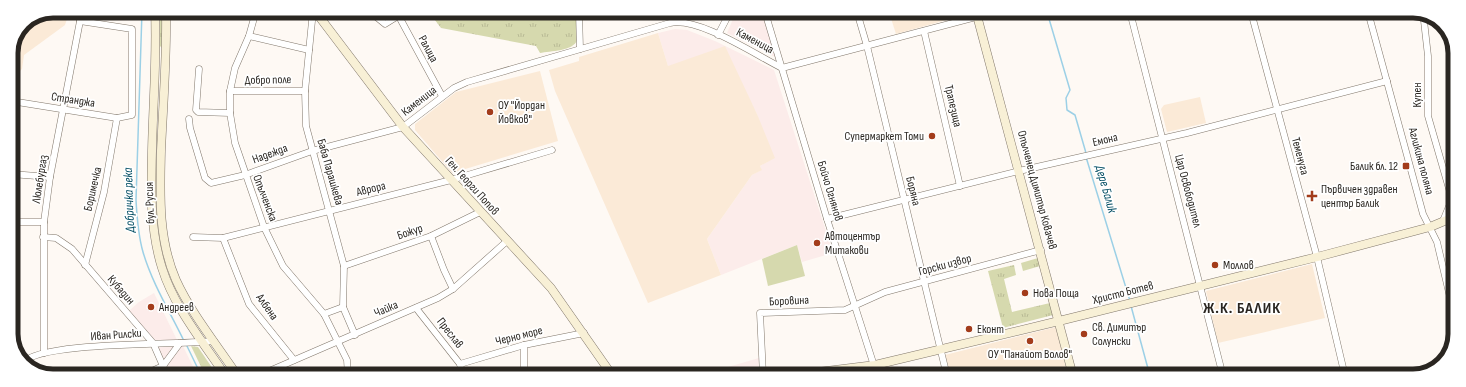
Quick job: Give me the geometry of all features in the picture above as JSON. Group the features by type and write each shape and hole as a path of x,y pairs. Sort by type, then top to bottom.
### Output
{"street":[{"name":"Люлебургаз","path":"44,353 44,222 50,177 82,18"},
{"name":"бул. Русия","path":"155,18 151,194 154,234 162,269 168,285 221,369"},
{"name":"бул. Русия","path":"166,18 160,194 163,233 176,281 233,369"},
{"name":"Опълченска","path":"254,18 249,36 235,68 230,91 230,113 234,143 244,175 264,227 283,266 324,314 347,360 348,369"},
{"name":"Баба Парашкева","path":"313,18 305,90 306,126 344,266 343,307 355,335"},
{"name":"Ген. Георги Попов","path":"319,18 403,127 551,288 608,369"},
{"path":"378,18 385,24 392,18"},
{"name":"Ралица","path":"399,18 442,96"},
{"path":"580,18 580,49"},
{"path":"718,35 727,18"},
{"name":"Бойчо Огнянов","path":"767,18 827,219 876,369"},
{"name":"Боряна","path":"858,18 867,46 945,369"},
{"name":"Каменица","path":"403,127 442,96 467,82 679,21 702,26 782,68 924,31 965,18"},
{"name":"Опълченец Димитър Ковачев","path":"978,18 1041,250 1071,369"},
{"name":"Цар Освободител","path":"1132,18 1221,369"},
{"name":"Теменуга","path":"1252,18 1316,257 1343,369"},
{"name":"Агликина поляна","path":"1370,18 1424,214 1437,242 1448,289"},
{"name":"Купен","path":"1424,20 1428,56 1428,116 1448,185"},
{"name":"Странджа","path":"18,102 117,118 132,116 132,29 80,21"},
{"name":"Трапезица","path":"924,31 960,186"},
{"path":"249,36 309,50"},
{"path":"199,69 196,110 198,112 230,113"},
{"name":"Емона","path":"827,219 1019,171 1276,110 1387,81"},
{"name":"Добро поле","path":"230,91 305,90"},
{"name":"Боримечка","path":"85,265 104,192 117,118"},
{"name":"Надежда","path":"189,119 204,178 211,182 244,175 312,151 403,127"},
{"name":"Аврора","path":"193,237 223,238 451,180 552,150"},
{"path":"18,175 50,177"},
{"name":"Купен","path":"1443,221 1448,209"},
{"name":"Божур","path":"344,266 431,236 480,212"},
{"name":"Христо Ботев","path":"851,369 875,365 1201,286 1430,227 1448,220"},
{"path":"18,222 44,222"},
{"path":"431,236 453,289"},
{"name":"Кубадин","path":"43,237 56,238 65,243 153,343 164,369"},
{"name":"Албена","path":"223,238 249,304 294,360"},
{"name":"Чайка","path":"274,369 416,308 453,289 507,241"},
{"name":"Горски извор","path":"855,305 875,295 1041,250"},
{"name":"Боровина","path":"763,369 760,313 845,310 855,305"},
{"path":"324,314 343,307"},
{"name":"Преслав","path":"416,308 460,364 460,369"},
{"name":"Черно море","path":"460,364 524,345 584,333"},
{"name":"Иван Рилски","path":"28,358 44,353 103,345 214,341"},
{"path":"156,369 163,366 184,343"},
{"path":"524,345 524,369"}],"shaded area":[{"path":"69,18 65,25 24,55 22,69 18,74 19,46 28,28 46,19"},
{"path":"764,18 775,57 727,33 733,19"},
{"path":"891,18 954,18 896,34"},
{"path":"675,29 687,30 715,41 774,70 833,253 802,262 797,245 721,275 707,239 752,175 761,170 760,166 767,162 757,114 747,95 668,66 658,33"},
{"path":"658,33 668,66 725,46 757,114 775,158 760,166 762,170 752,175 707,239 721,275 648,303 555,91 549,70 579,61 579,57"},
{"name":"ОУ \"Йордан Йовков\"","path":"540,71 558,141 452,173 415,130 415,124 456,92"},
{"path":"1200,97 1206,123 1167,132 1161,109 1164,105"},
{"path":"1312,264 1325,318 1218,343 1206,291"},
{"path":"154,293 177,340 155,340 129,311 139,302"},
{"name":"ОУ \"Панайот Волов\"","path":"1056,327 1066,369 949,369 945,355"},
{"path":"183,346 194,369 167,369 157,347"},
{"path":"759,358 759,369 721,369"}],"green space":[{"path":"160,18 164,18 162,48 160,46"},
{"path":"433,18 577,18 577,40 575,44 567,48 540,53 536,46 441,28"},
{"path":"797,245 805,276 768,286 762,259"},
{"path":"1038,258 1040,266 1023,271 1021,263"},
{"path":"1014,265 1016,275 1004,279 1012,312 1050,303 1053,315 1003,328 988,271"},
{"path":"191,346 198,347 213,369 202,369"}],"waterway":[{"name":"Добричка река","path":"142,18 136,200 138,226 143,252 151,275 184,341"},
{"name":"Дере Балик","path":"1049,18 1070,90 1066,98 1067,110 1075,115 1086,153"},
{"name":"Дере Балик","path":"1086,157 1130,301"},
{"name":"Дере Балик","path":"1131,306 1148,369"},
{"name":"Добричка река","path":"186,344 198,369"}],"place":[{"name":"ОУ \"Йордан Йовков\"","path":"490,112"},
{"name":"Супермаркет Томи","path":"932,136"},
{"name":"Балик бл. 12","path":"1406,166"},
{"name":"Първичен здравен център Балик","path":"1312,196"},
{"name":"Автоцентър Митакови","path":"817,243"},
{"name":"Моллов","path":"1215,265"},
{"name":"Нова Поща","path":"1025,293"},
{"name":"Андреев","path":"151,307"},
{"name":"Еконт","path":"969,329"},
{"name":"Св. Димитър Солунски","path":"1084,334"},
{"name":"ОУ \"Панайот Волов\"","path":"1030,341"}],"district":[{"name":"Ж.К. БАЛИК","path":"1242,308"}]}
